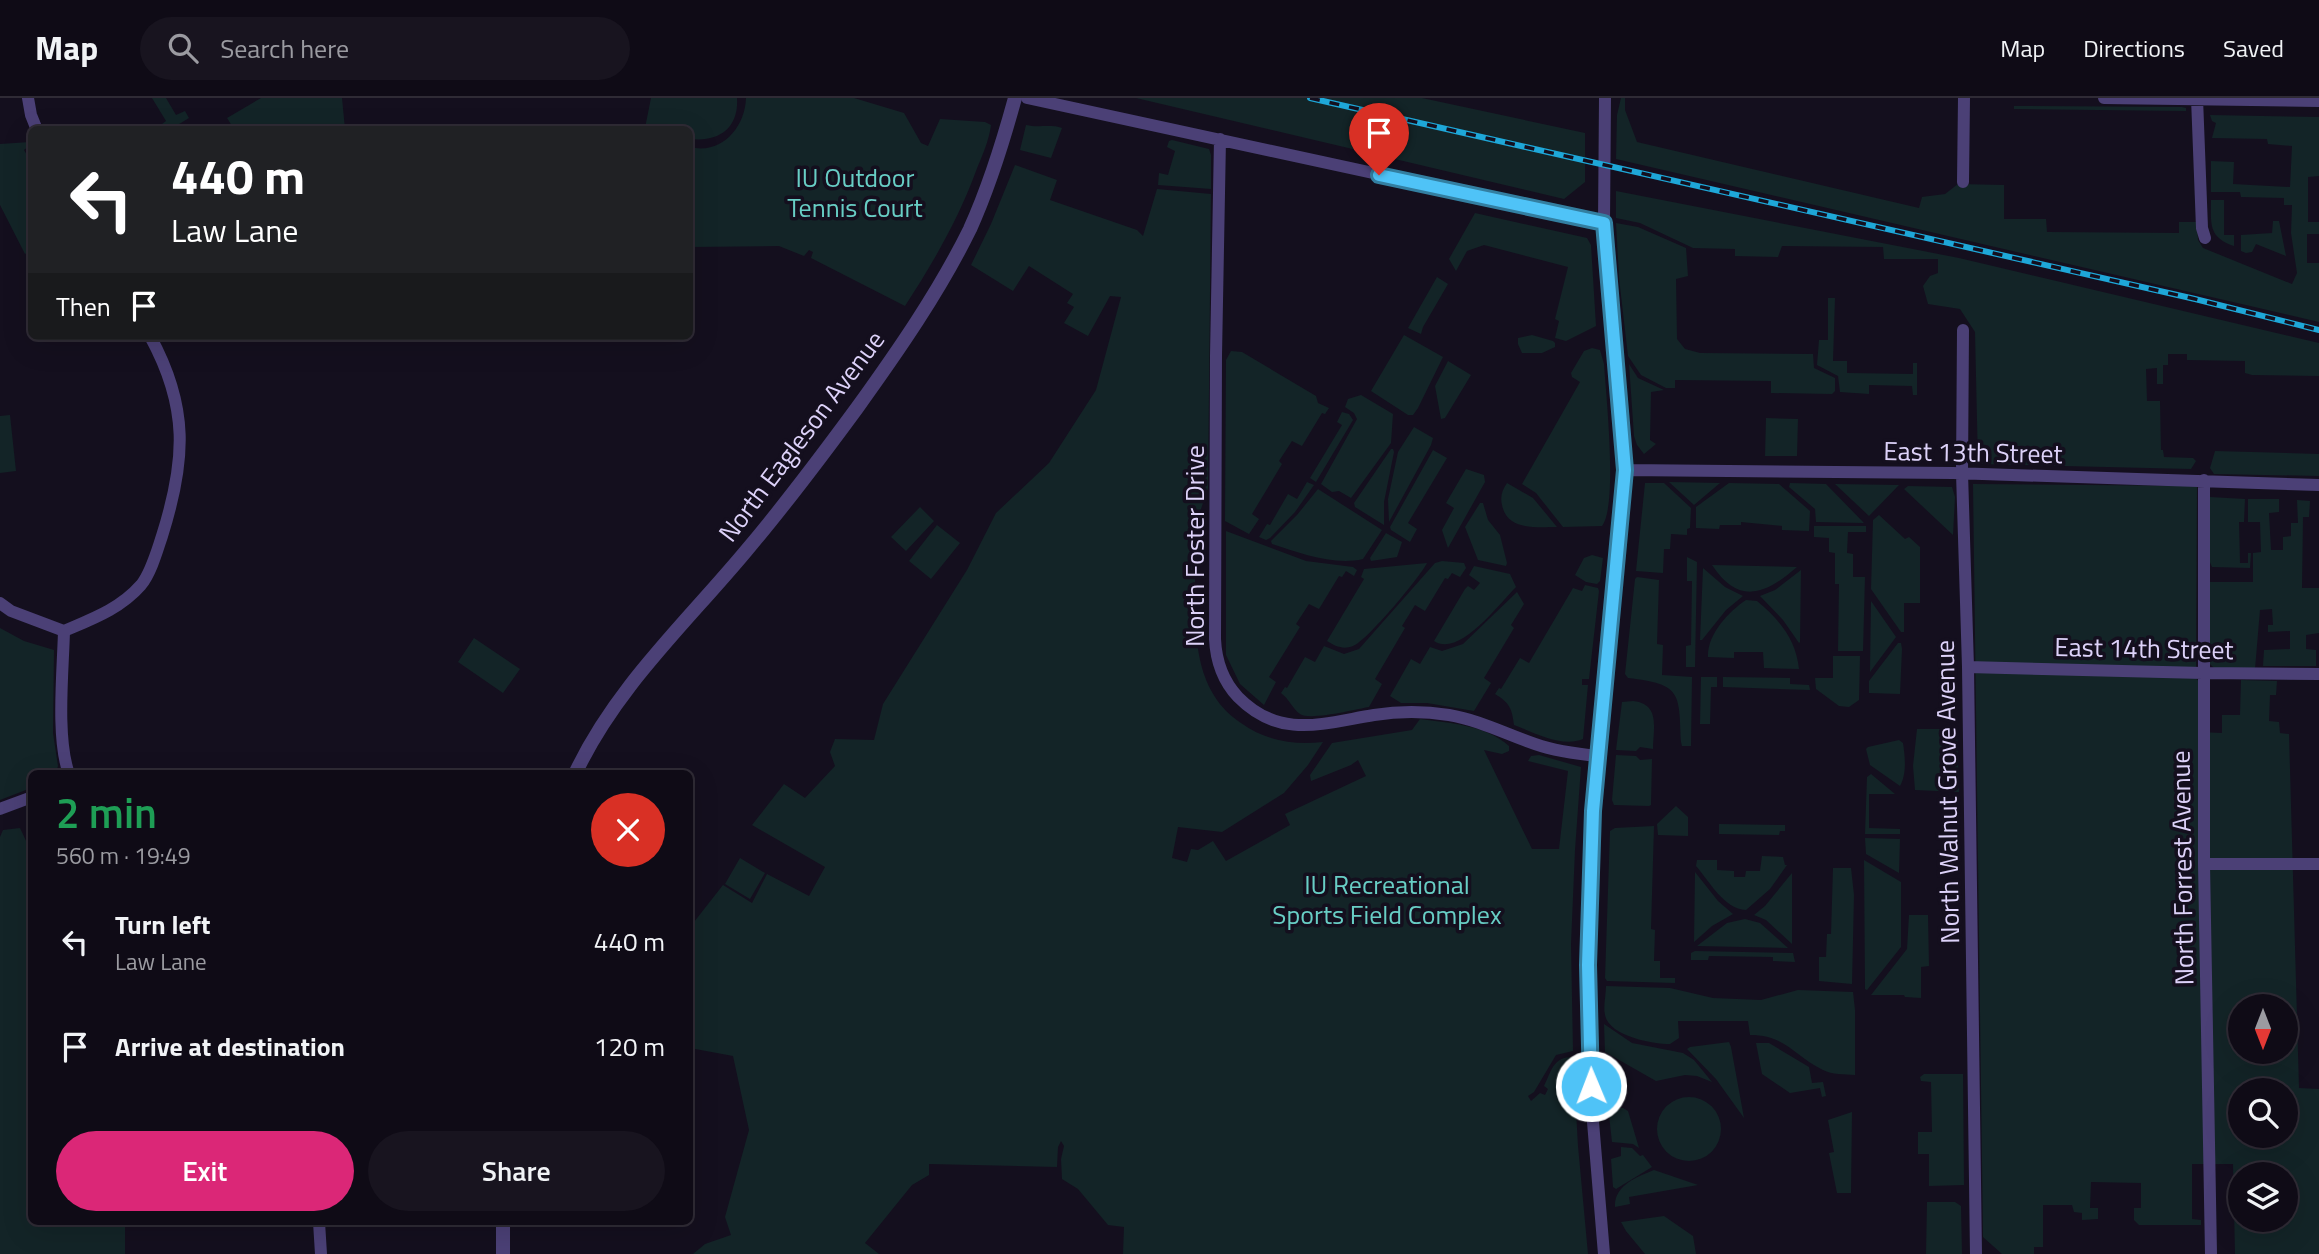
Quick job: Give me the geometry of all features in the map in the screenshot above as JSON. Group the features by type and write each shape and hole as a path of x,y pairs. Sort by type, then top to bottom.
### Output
{"street":[{"path":"28,98 36,126"},
{"name":"North Eagleson Avenue","path":"577,770 585,753 629,687 747,551 800,484 914,327 970,228 991,176 1015,98"},
{"path":"1027,98 1460,194 1604,223"},
{"path":"1604,1254 1592,1114 1589,1034 1590,859 1625,470 1604,223 1605,98"},
{"path":"1963,181 1964,98"},
{"path":"2104,98 2319,101"},
{"path":"2197,99 2202,228 2205,238"},
{"name":"North Foster Drive","path":"1220,139 1216,341 1216,652 1221,670 1231,689 1258,713 1292,725 1331,724 1394,713 1429,712 1464,718 1561,751 1598,756"},
{"name":"North Walnut Grove Avenue","path":"1963,330 1962,474 1968,667 1976,1254"},
{"path":"0,603 11,611 64,631 108,613 142,584 170,511 181,432 175,393 163,359 152,340"},
{"name":"East 13th Street","path":"1625,470 1962,474 2319,485"},
{"name":"North Forrest Avenue","path":"2203,480 2204,864 2211,1254"},
{"path":"64,631 63,736 64,760 68,770"},
{"name":"East 14th Street","path":"1968,667 2319,674"},
{"path":"0,809 28,798"},
{"path":"2204,864 2319,864"},
{"path":"318,1225 321,1254"},
{"path":"503,1225 503,1254"}],"green space":[{"path":"152,98 166,98 176,115 185,111 189,118 176,126 159,126 166,121"},
{"path":"261,98 342,98 345,126 232,126 227,118"},
{"path":"651,98 737,98 735,117 731,125 710,138 693,139 693,126 645,126"},
{"name":"IU Outdoor Tennis Court","path":"746,98 854,98 904,113 921,143 928,146 940,119 985,122 991,125 985,148 953,224 905,306 811,258 813,252 809,250 804,256 779,246 693,247 693,147 712,147 721,143 736,129 745,109"},
{"path":"1136,98 1422,98 1585,133 1585,182 1564,199"},
{"path":"1621,98 1625,98 1625,110 1637,142 1919,208 1922,197 1945,194 1958,184 2004,185 2004,219 2046,219 2047,232 2179,233 2179,222 2197,222 2198,240 2203,248 2292,284 2297,273 2291,233 2292,205 2284,205 2284,198 2241,197 2240,192 2211,192 2211,161 2234,162 2233,184 2290,187 2292,146 2268,144 2267,139 2212,138 2216,123 2210,115 2319,117 2319,176 2308,177 2308,222 2319,222 2319,234 2307,234 2307,263 2319,263 2319,322 1616,159 1617,115"},
{"path":"2014,106 2182,107 2186,108 2186,111 2014,109"},
{"path":"1026,125 1062,128 1051,158 1020,150"},
{"path":"1172,140 1209,149 1211,189 1158,185 1159,173 1168,175 1175,151 1167,147"},
{"path":"28,142 28,147 24,150 28,157 28,252 25,254 0,205 0,144"},
{"name":"IU Recreational Sports Field Complex","path":"1015,165 1057,180 1050,200 1137,230 1143,236 1157,189 1211,194 1208,488 1199,515 1195,515 1195,610 1201,664 1215,697 1226,711 1250,729 1280,740 1323,742 1284,793 1222,832 1178,827 1172,858 1187,862 1191,849 1198,850 1213,841 1226,861 1290,825 1285,814 1366,776 1358,760 1311,781 1310,775 1332,743 1412,730 1420,719 1478,729 1509,746 1509,751 1502,754 1484,750 1532,849 1559,849 1568,771 1528,761 1531,756 1539,755 1581,767 1571,944 1573,1051 1556,1055 1534,1092 1528,1096 1531,1101 1540,1093 1545,1095 1548,1089 1544,1086 1554,1066 1561,1059 1573,1057 1588,1254 1123,1254 1124,1227 1108,1225 1078,1189 1062,1179 1061,1159 1064,1146 1061,1141 1057,1167 929,1164 929,1175 912,1185 865,1243 879,1254 693,1254 705,1244 731,1235 725,1217 749,1130 733,1056 693,1049 694,922 723,885 752,903 767,874 809,896 825,867 752,825 784,784 805,798 835,766 830,752 835,739 874,740 883,704 967,570 996,513 1049,463 1096,390 1121,297 1110,296 1088,336 1064,323 1074,307 1067,303 1073,294 1029,266 1013,291 971,265"},
{"path":"1616,191 1959,258 2319,343 2319,376 2252,375 2245,373 2245,361 2187,360 2187,354 2168,354 2168,365 2163,365 2163,384 2157,384 2157,368 2146,369 2147,401 2160,401 2161,450 2164,457 2193,458 2196,461 2191,469 1978,464 1975,332 1960,309 1928,304 1923,286 1930,276 1938,273 1938,259 1884,259 1883,247 1782,246 1778,257 1735,256 1735,249 1693,248 1640,223 1616,218"},
{"path":"2211,200 2224,200 2224,235 2234,235 2234,246 2215,234 2211,223"},
{"path":"1475,213 1587,238 1591,245 1596,326 1566,341 1555,338 1559,321 1555,319 1568,267 1484,245 1467,251 1456,271 1449,259"},
{"path":"2273,221 2279,221 2286,256 2256,244 2252,252 2241,251 2241,235 2272,233"},
{"path":"1616,223 1638,227 1686,248 1688,276 1676,279 1677,339 1685,349 1700,353 1813,354 1814,368 1835,378 1835,391 1832,394 1771,393 1771,381 1675,380 1675,388 1666,388 1641,375 1628,356"},
{"path":"1437,277 1448,284 1421,334 1408,328"},
{"path":"1828,298 1835,298 1833,361 1847,361 1847,373 1913,374 1913,363 1917,363 1917,395 1913,395 1912,386 1869,385 1869,394 1840,392 1838,376 1817,365 1819,340 1828,340"},
{"path":"1404,335 1443,357 1413,415 1408,415 1371,391"},
{"path":"1532,335 1553,341 1555,347 1542,353 1522,353 1518,338"},
{"path":"1592,348 1600,350 1604,364 1610,449 1607,514 1602,526 1563,527 1536,493 1522,484 1580,382 1572,377 1571,373 1584,351"},
{"path":"1231,351 1242,352 1316,396 1318,403 1329,408 1325,414 1322,413 1302,446 1292,441 1279,461 1282,464 1252,514 1259,519 1249,534 1225,521 1226,360"},
{"path":"1448,361 1471,375 1445,418 1441,419 1435,386"},
{"path":"1629,364 1638,378 1664,390 1651,392 1650,440 1656,444 1644,454 1634,436"},
{"path":"1361,395 1393,414 1391,443 1351,498 1339,491 1332,492 1321,484 1357,419 1354,413 1345,407 1348,399"},
{"path":"1342,412 1349,414 1353,420 1316,482 1310,478 1342,425 1337,422"},
{"path":"10,415 16,471 0,473 0,416"},
{"path":"1766,418 1798,419 1797,456 1765,456"},
{"path":"1414,427 1433,438 1389,522 1388,499 1398,452"},
{"path":"1391,449 1394,452 1384,502 1384,525 1355,507 1354,503"},
{"path":"1433,450 1447,458 1408,523 1417,529 1410,542 1390,527"},
{"path":"2215,451 2319,454 2319,476 2214,474 2210,468"},
{"path":"1466,469 1484,475 1485,482 1448,548 1442,530 1454,508 1446,503"},
{"path":"1307,482 1314,485 1295,512 1270,538 1266,540 1259,537 1267,524 1270,525 1288,494 1297,499"},
{"path":"1669,482 1720,483 1694,505"},
{"path":"1507,483 1533,498 1557,527 1524,526 1510,519 1501,502"},
{"path":"1645,483 1664,483 1691,508 1687,535 1671,534 1670,549 1664,549 1663,573 1636,571"},
{"path":"1729,483 1779,484 1810,511 1809,531 1782,530 1782,526 1741,522 1741,525 1720,525 1719,529 1696,528 1696,507"},
{"path":"1790,483 1826,484 1864,523 1816,522 1815,509 1789,487"},
{"path":"1835,484 1898,485 1899,485 1869,516"},
{"path":"1973,484 2197,486 2196,678 2199,682 2200,732 2222,733 2222,715 2240,715 2241,680 2277,681 2276,695 2270,695 2269,721 2279,722 2280,733 2289,734 2296,994 2228,994 2228,1064 2298,1064 2298,1053 2299,1088 2319,1089 2319,1254 2235,1254 2235,1232 2298,1232 2298,1162 2228,1162 2192,1164 2192,1219 2201,1220 2201,1225 2139,1225 2134,1220 2134,1208 2141,1208 2141,1183 2091,1182 2090,1208 2098,1208 2098,1219 2082,1220 2082,1213 2074,1212 2072,1205 2043,1205 2043,1247 2034,1247 2034,1254 2002,1254 1983,1237"},
{"path":"1908,486 1952,487 1955,497 1953,535 1904,489"},
{"path":"1318,489 1382,530 1363,559 1329,560 1272,544 1271,541"},
{"path":"2210,497 2245,499 2244,522 2239,522 2240,563 2248,563 2248,553 2251,553 2250,568 2212,567 2209,560"},
{"path":"2248,499 2279,499 2279,512 2269,513 2271,550 2283,550 2283,537 2291,536 2291,523 2298,523 2297,500 2310,501 2309,517 2303,517 2302,588 2319,588 2319,633 2306,635 2306,649 2316,650 2316,666 2263,666 2264,650 2290,649 2290,631 2268,632 2268,625 2273,625 2272,609 2260,610 2255,669 2214,668 2210,664 2210,582 2253,582 2253,553 2261,552 2260,522 2248,522"},
{"path":"1480,503 1483,503 1488,520 1500,535 1506,566 1478,560 1465,527"},
{"path":"920,507 934,521 906,551 891,537"},
{"path":"1879,515 1905,539 1909,537 1920,547 1920,603 1904,603 1904,632 1901,632 1871,589 1873,520"},
{"path":"937,525 960,543 931,579 909,561"},
{"path":"1814,526 1866,526 1866,532 1848,532 1847,553 1853,554 1853,577 1865,577 1863,651 1838,651 1839,584 1835,584 1835,553 1829,552 1829,538 1814,537"},
{"path":"1226,531 1306,561 1353,567 1357,570 1354,576 1346,571 1342,577 1339,576 1319,609 1309,604 1296,624 1300,627 1269,677 1276,682 1264,705 1240,684 1226,655"},
{"path":"1386,533 1402,542 1397,557 1371,561 1370,558"},
{"path":"1592,555 1603,558 1600,581 1597,584 1586,582 1575,575 1584,558"},
{"path":"1687,557 1697,562 1695,667 1686,667 1686,646 1691,645 1692,581 1687,581"},
{"path":"1427,563 1393,608 1360,642 1346,648 1327,641 1364,579 1361,577 1364,569"},
{"path":"1435,563 1464,563 1466,568 1460,577 1452,573 1448,579 1445,578 1425,611 1415,605 1402,626 1405,628 1375,679 1382,684 1369,707 1334,714 1300,714 1281,693 1287,688 1305,657 1315,662 1324,646 1344,654 1359,649"},
{"path":"1712,565 1797,567 1774,584 1753,592 1732,586"},
{"path":"1474,566 1510,574 1516,587 1466,636 1444,644 1434,641 1465,589 1468,586 1474,590 1480,583 1469,575"},
{"path":"1703,568 1725,587 1743,596 1726,610 1700,640"},
{"path":"1801,570 1799,643 1783,620 1760,596 1775,590"},
{"path":"1637,577 1659,580 1657,644 1663,645 1662,675 1692,677 1691,746 1682,746 1678,702 1674,694 1659,684 1628,678 1625,674"},
{"path":"1585,585 1598,588 1599,591 1589,679 1582,679 1582,685 1588,685 1583,739 1566,742 1514,725 1509,707 1495,694 1520,658 1529,663 1573,588 1582,591"},
{"path":"1517,592 1524,604 1511,625 1514,628 1484,678 1491,683 1474,711 1427,703 1401,703 1390,696 1411,659 1420,664 1430,647 1442,651 1463,644"},
{"path":"1746,600 1757,601 1780,623 1794,649 1799,669 1764,668 1763,652 1734,652 1734,658 1708,657 1715,632 1732,611"},
{"path":"1871,601 1896,637 1870,672"},
{"path":"0,628 24,641 54,650 53,733 58,766 57,770 28,770 28,789 0,800"},
{"path":"474,638 520,669 503,693 458,662"},
{"path":"1898,643 1901,643 1902,649 1900,694 1869,693 1869,681"},
{"path":"1833,656 1860,656 1859,700 1849,707 1839,706 1816,689 1815,678 1833,678"},
{"path":"1701,677 1717,677 1717,687 1711,687 1710,724 1700,724"},
{"path":"1723,677 1790,678 1790,684 1809,685 1810,690 1723,687"},
{"path":"1622,702 1642,703 1652,712 1653,749 1640,747 1636,751 1616,750"},
{"path":"1917,729 1957,729 1959,792 1915,790 1913,766"},
{"path":"1899,740 1903,743 1905,759 1904,776 1900,786 1870,765 1866,749"},
{"path":"1616,755 1636,756 1640,760 1652,759 1651,805 1614,805 1612,800"},
{"path":"1871,774 1895,794 1869,794 1869,828 1900,829 1900,834 1865,834 1867,777"},
{"path":"1676,806 1688,817 1688,836 1658,835 1657,824"},
{"path":"1719,824 1785,825 1785,831 1780,831 1779,835 1719,834"},
{"path":"1654,826 1651,929 1655,930 1654,961 1660,961 1660,978 1675,978 1675,983 1607,981 1610,831 1615,828"},
{"path":"20,828 28,845 28,1225 125,1225 125,1254 0,1254 0,837 3,830"},
{"path":"1865,838 1900,839 1899,873 1866,854"},
{"path":"1762,856 1783,857 1787,865 1770,889 1746,910 1724,900 1696,866 1697,860 1717,860 1717,870 1734,871 1734,877 1745,877 1746,871 1760,871"},
{"path":"740,858 765,873 750,899 725,884"},
{"path":"1864,860 1901,882 1901,947 1867,990 1865,989"},
{"path":"1833,868 1851,868 1854,895 1852,984 1819,981 1819,957 1826,957 1827,934 1831,934"},
{"path":"1695,872 1718,901 1733,914 1712,926 1694,942"},
{"path":"1792,873 1792,944 1766,920 1754,915 1765,906"},
{"path":"1909,915 1928,915 1929,966 1921,967 1921,998 1871,995 1907,949"},
{"path":"1745,919 1760,923 1788,948 1697,946 1727,923"},
{"path":"1691,953 1793,953 1795,962 1773,961 1773,957 1709,956 1708,960 1691,960"},
{"path":"1606,986 1670,988 1713,998 1761,1000 1798,990 1853,992 1855,1075 1827,1072 1773,1038 1750,1035 1748,1021 1678,1021 1679,1038 1670,1044 1632,1037 1608,1022 1604,1012"},
{"path":"1604,1024 1632,1043 1683,1053 1694,1060 1712,1082 1685,1075 1656,1081 1605,1052"},
{"path":"1729,1042 1744,1118 1716,1079 1687,1049"},
{"path":"1756,1043 1769,1043 1809,1067 1812,1083 1823,1082 1826,1096 1822,1097 1820,1088 1790,1093 1762,1074"},
{"path":"1924,1074 1963,1074 1964,1185 1929,1186 1929,1154 1918,1154 1918,1132 1932,1132 1931,1082 1921,1081 1920,1077"},
{"path":"1683,1097 1695,1097 1712,1106 1719,1117 1719,1141 1712,1152 1695,1161 1683,1161 1671,1156 1662,1147 1657,1135 1657,1123 1662,1111 1671,1102"},
{"path":"1615,1108 1628,1111 1639,1148 1633,1144 1612,1142 1609,1115"},
{"path":"1852,1112 1851,1193 1837,1193 1829,1153 1834,1152 1828,1120"},
{"path":"1621,1147 1632,1148 1640,1156 1643,1155 1652,1167 1616,1189 1613,1187 1611,1159 1621,1156"},
{"path":"1654,1170 1698,1185 1629,1197 1630,1204 1615,1207 1622,1187"},
{"path":"1927,1202 1955,1202 1961,1206 1962,1254 1926,1254"},
{"path":"1664,1216 1693,1236 1696,1254 1645,1254 1621,1222"}],"railway":[{"path":"1310,98 2195,299 2319,330"}],"route":[{"path":"1379,175 1604,223 1625,470 1603,686 1590,859 1588,965 1591,1086"}]}
